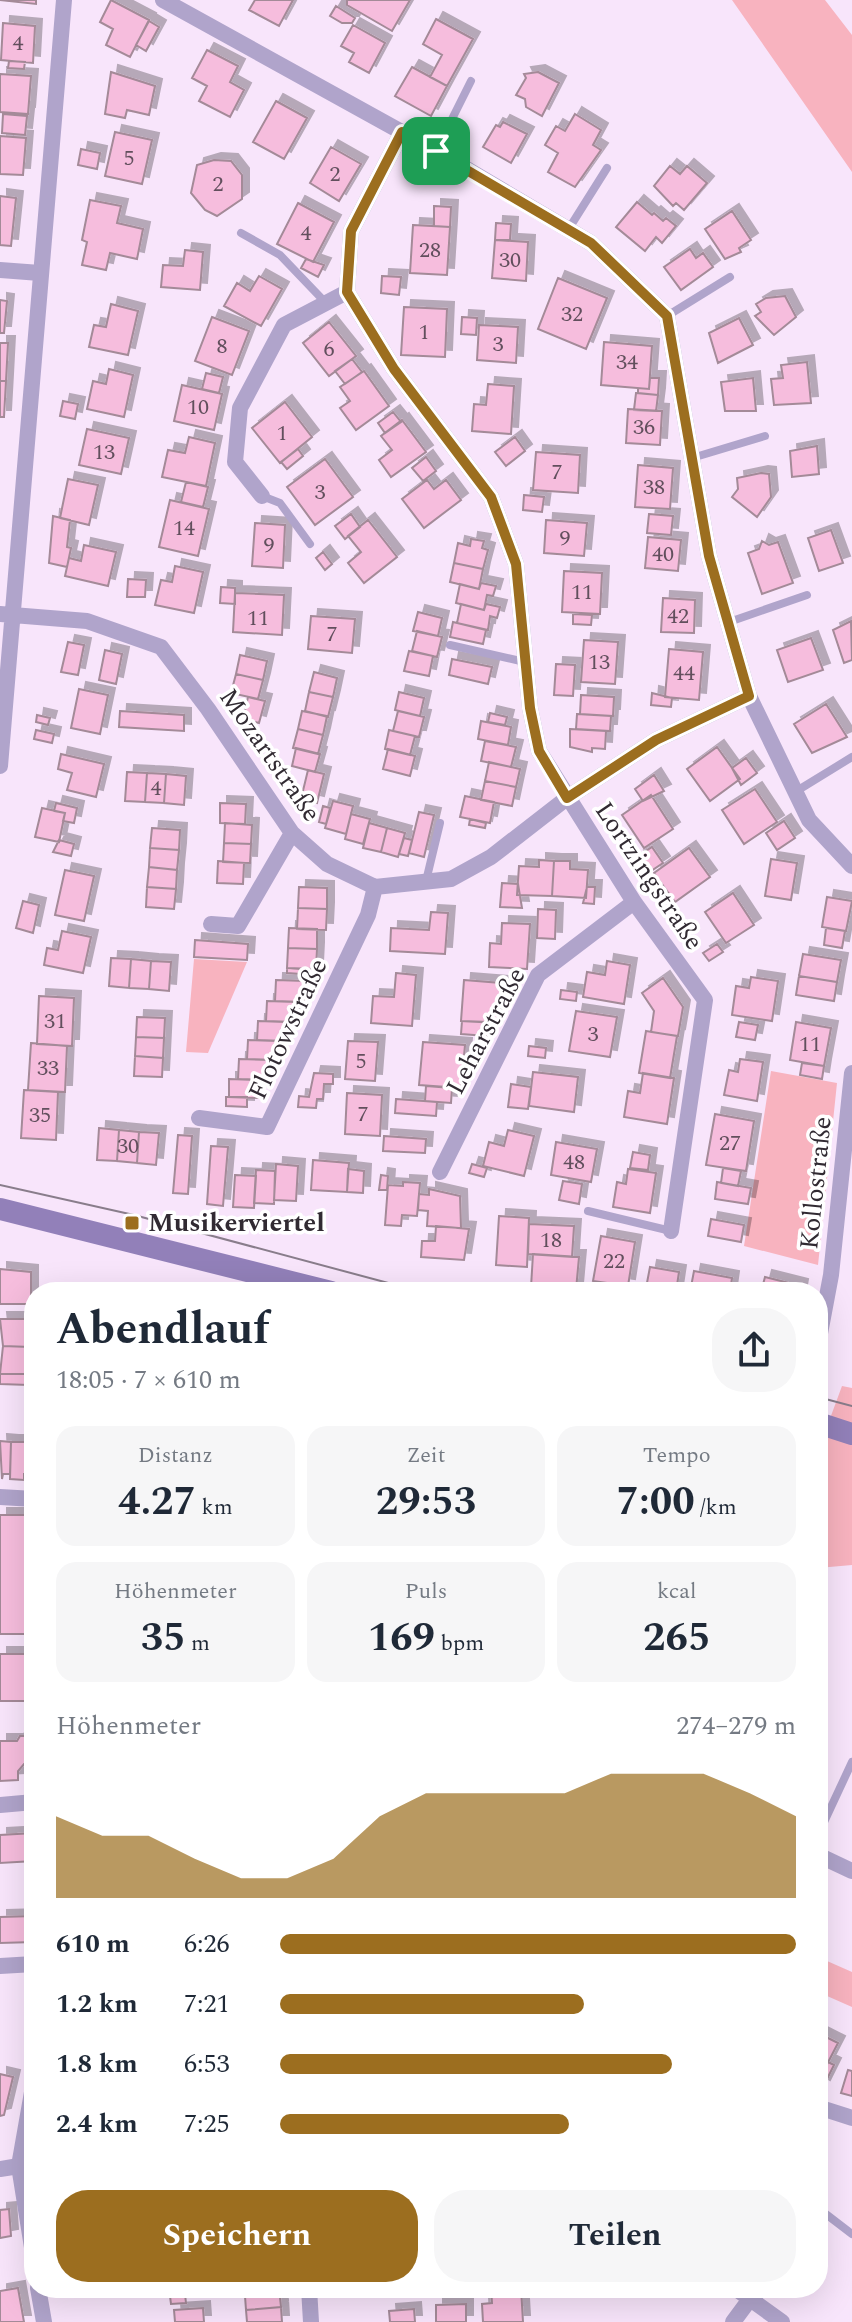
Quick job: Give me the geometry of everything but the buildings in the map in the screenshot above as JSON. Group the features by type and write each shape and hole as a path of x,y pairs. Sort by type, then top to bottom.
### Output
{"main road":[{"path":"0,1209 291,1282"},
{"path":"828,1426 852,1434"}],"street":[{"path":"0,766 6,614 64,0"},
{"path":"163,0 436,151 591,243 667,316 709,556 749,696 809,820 852,866"},
{"path":"262,496 235,462 240,408 284,325 347,292 351,231 402,132"},
{"path":"0,270 40,273"},
{"name":"Lortzingstraße","path":"347,292 394,369 491,497 516,564 539,751 634,902 705,1000 671,1231"},
{"name":"Mozartstraße","path":"6,614 87,621 161,647 208,709 292,833 327,864 375,887"},
{"path":"375,887 451,879 491,857 567,798 656,740 749,696"},
{"path":"211,924 238,926 292,833"},
{"name":"Flotowstraße","path":"199,1118 267,1127 368,915 375,887"},
{"name":"Leharstraße","path":"440,1172 538,975 634,902"},
{"name":"Kollostraße","path":"828,1291 852,1073"},
{"path":"0,1497 24,1498"},
{"path":"0,1805 24,1803"},
{"path":"828,1860 852,1871"},
{"path":"0,1966 24,1965"},
{"path":"828,2110 852,2118"},
{"path":"24,2138 19,2166 24,2197"},
{"path":"0,2169 19,2166"},
{"path":"40,2298 44,2322"},
{"path":"310,2298 311,2322"},
{"path":"733,2322 750,2299 782,2322"}],"lane":[{"path":"436,151 471,81"},
{"path":"568,230 607,168"},
{"path":"241,233 280,255 325,302"},
{"path":"667,316 730,277"},
{"path":"692,458 765,436"},
{"path":"262,496 280,503 310,544"},
{"path":"728,623 807,595"},
{"path":"450,645 526,662"},
{"path":"795,792 852,757"},
{"path":"426,882 440,823"},
{"path":"588,1211 671,1231"},
{"path":"828,1814 852,1762"},
{"path":"828,2216 852,2234"}],"shaded area":[{"path":"732,0 825,0 852,35 852,172"},
{"path":"194,959 247,962 208,1053 186,1052"},
{"path":"771,1071 837,1083 818,1265 744,1246"},
{"path":"842,1386 852,1388 852,1565 828,1567 828,1424"},
{"path":"828,1961 852,1972 852,2007 828,1996"}],"tram line":[{"path":"0,1185 134,1215 385,1282"},
{"path":"828,1400 852,1406"}],"place":[{"name":"Musikerviertel","path":"132,1223"}],"route":[{"path":"402,132 436,151 591,243 667,316 709,556 749,696 656,740 567,798 539,751 530,708 516,564 491,497 394,369 347,292 351,231 402,132"}]}
